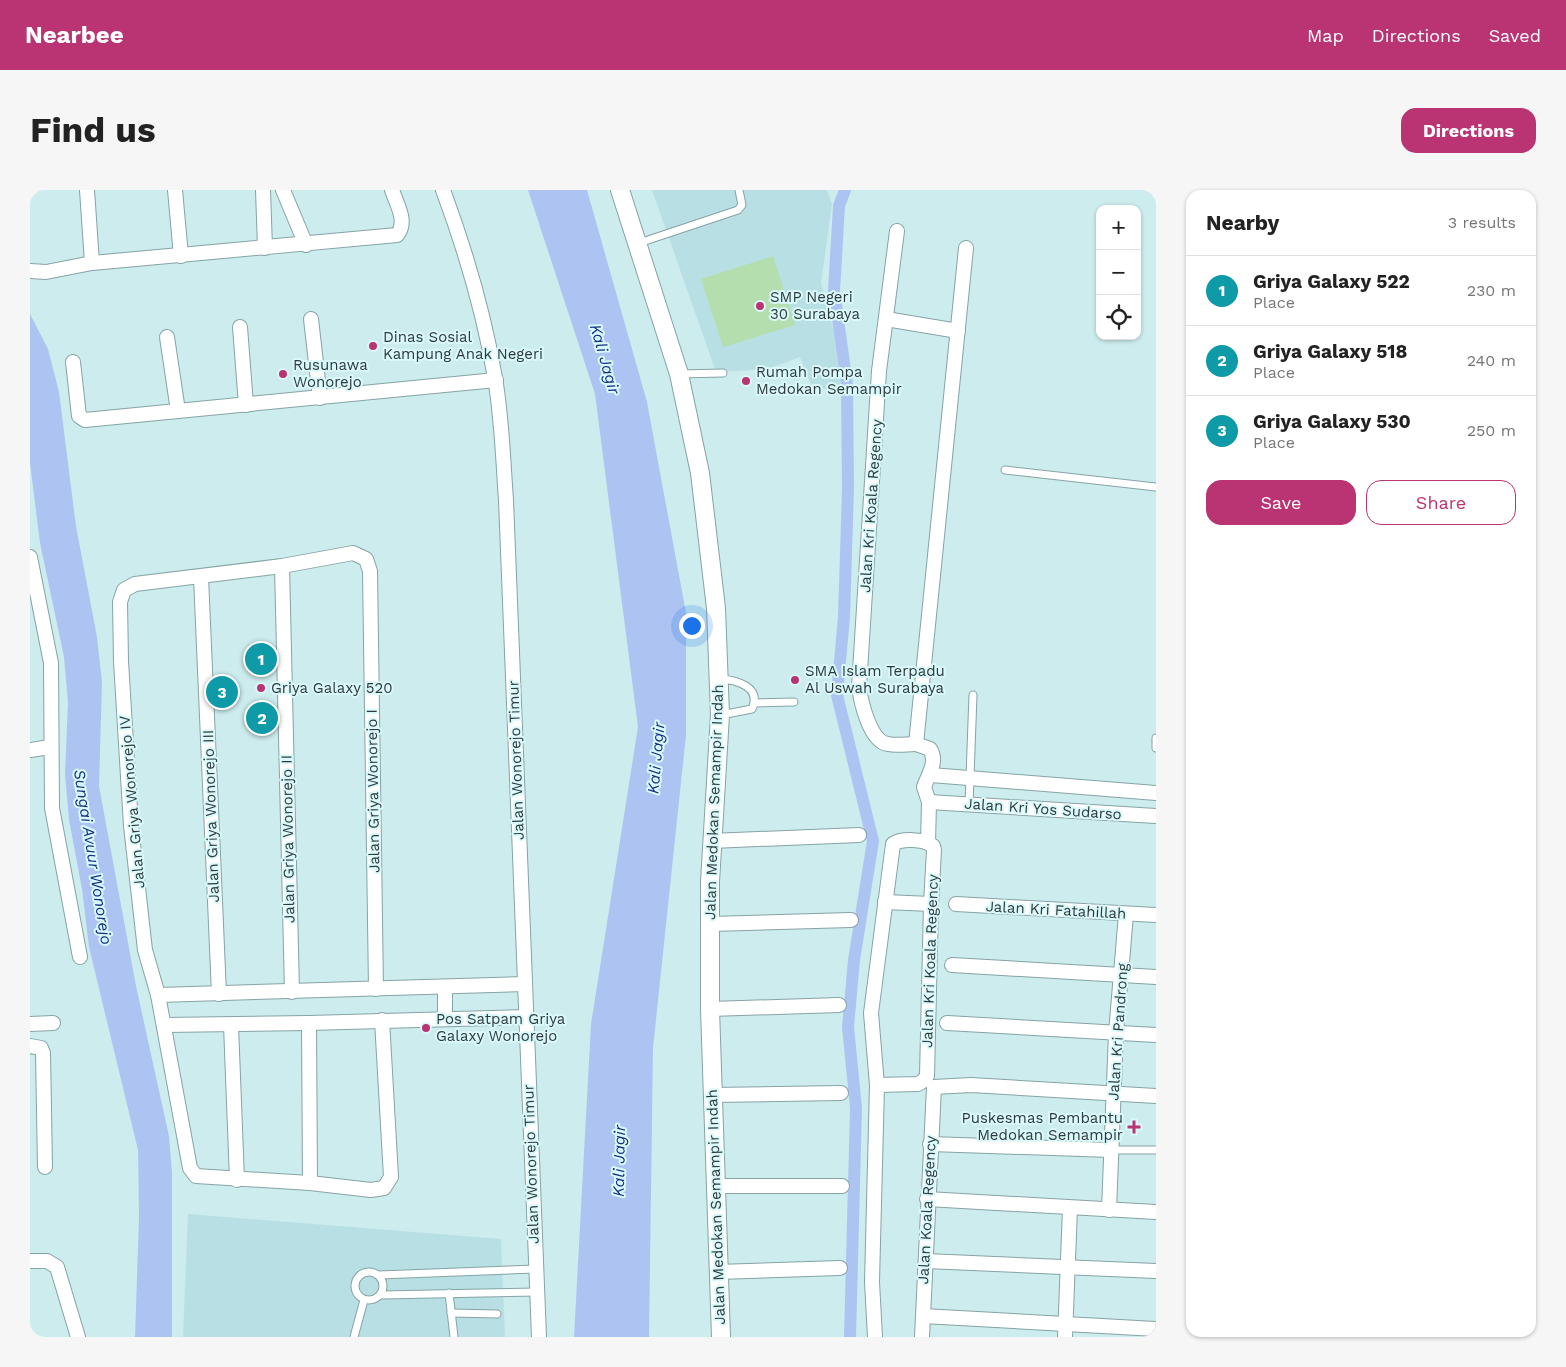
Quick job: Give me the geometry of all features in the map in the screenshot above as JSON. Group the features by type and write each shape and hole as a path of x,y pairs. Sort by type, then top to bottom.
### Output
{"street":[{"path":"87,190 92,263"},
{"path":"175,190 181,256"},
{"path":"263,190 264,248"},
{"path":"283,190 306,245"},
{"path":"30,271 46,272 92,263 306,245 397,235 402,229 402,220 392,190"},
{"name":"Jalan Wonorejo Timur","path":"444,190 468,259 483,316 496,380 506,500 539,1337"},
{"name":"Jalan Medokan Semampir Indah","path":"620,190 639,243 679,374 700,473 716,608 720,715 711,840 710,1009 720,1337"},
{"name":"Jalan Kri Koala Regency","path":"897,231 879,371 859,687 861,704 878,739 887,744 916,744 932,752 931,776 924,787 929,802 931,844 932,1081"},
{"path":"916,744 966,248"},
{"path":"311,319 320,398"},
{"path":"886,319 958,331"},
{"path":"240,327 246,405"},
{"path":"167,337 178,411"},
{"path":"73,362 82,419 496,380"},
{"name":"Jalan Griya Wonorejo I","path":"135,584 282,566 353,553 366,559 370,571 376,989"},
{"path":"30,557 51,663 50,747 52,808 80,957"},
{"name":"Jalan Griya Wonorejo II","path":"282,566 292,992"},
{"name":"Jalan Griya Wonorejo III","path":"201,577 219,994"},
{"name":"Jalan Griya Wonorejo IV","path":"135,584 124,590 120,602 125,749 130,826 145,950 158,995 189,1162 196,1176 237,1180"},
{"path":"30,750 50,747"},
{"name":"Jalan Kri Yos Sudarso","path":"931,776 1156,793"},
{"path":"1060,810 1061,785"},
{"name":"Jalan Kri Yos Sudarso","path":"929,802 1156,816"},
{"path":"711,840 860,835"},
{"path":"875,1337 872,1282 877,1084 871,1034 871,1013 893,844 900,840 931,844"},
{"path":"885,902 930,904"},
{"name":"Jalan Kri Fatahillah","path":"956,904 1156,916"},
{"name":"Jalan Kri Pandrong","path":"1109,1210 1116,1033 1126,914"},
{"path":"710,924 851,920"},
{"path":"952,965 1156,977"},
{"path":"158,995 445,988 524,984"},
{"path":"445,988 445,1019"},
{"path":"710,1009 839,1005"},
{"path":"164,1025 526,1017"},
{"path":"231,1025 237,1180 371,1190 384,1188 392,1177 382,1020"},
{"path":"30,1024 53,1023"},
{"path":"309,1023 310,1184"},
{"path":"946,1024 1156,1035"},
{"path":"30,1046 41,1048 43,1054 45,1167"},
{"path":"877,1084 918,1084 932,1081 1156,1096"},
{"name":"Jalan Koala Regency","path":"922,1337 932,1081"},
{"path":"712,1095 841,1094"},
{"path":"930,1144 1111,1150"},
{"path":"715,1186 842,1186"},
{"path":"927,1199 1156,1212"},
{"path":"1066,1331 1070,1208"},
{"path":"926,1260 1156,1271"},
{"path":"30,1261 47,1261 57,1267 78,1337"},
{"path":"717,1272 840,1268"},
{"path":"922,1316 1066,1331 1156,1329"}],"lane":[{"path":"639,243 738,210 742,205 739,190"},
{"path":"679,374 723,373"},
{"path":"1005,470 1156,487"},
{"path":"719,679 745,685 754,694 755,703 752,709 746,712 720,715"},
{"path":"969,804 973,695"},
{"path":"755,703 794,702"},
{"path":"1156,738 1156,748"},
{"path":"1111,1150 1156,1150"},
{"path":"535,1269 379,1275 367,1272 357,1279 356,1291 364,1300 370,1301 381,1295 537,1292"},
{"path":"379,1275 384,1285 381,1295"},
{"path":"450,1293 454,1337"},
{"path":"354,1337 354,1329 364,1300"},
{"path":"451,1313 497,1314"}],"shaded area":[{"name":"SMP Negeri 30 Surabaya","path":"652,190 827,190 832,204 821,283 833,329 841,388 826,389 811,385 800,357 767,369 716,372"},
{"path":"188,1214 501,1239 505,1337 183,1337"}],"green space":[{"path":"773,256 795,325 723,347 701,279"}],"water":[{"name":"Kali Jagir","path":"528,190 587,190 647,402 686,613 686,735 653,1048 649,1337 574,1337 591,1024 638,727 595,394"},
{"name":"Sungai Avuur Wonorejo","path":"30,314 48,349 59,392 76,526 97,637 102,682 99,786 136,986 169,1136 172,1173 172,1337 135,1337 139,1217 138,1150 89,947 82,889 69,820 65,774 68,703 64,657 40,543 30,463"}],"waterway":[{"path":"845,190 839,206 834,291 847,384 848,489 844,617 837,695 873,841 854,960 848,1027 856,1108 850,1337"}],"place":[{"name":"SMP Negeri 30 Surabaya","path":"760,306"},
{"name":"Dinas Sosial Kampung Anak Negeri","path":"373,346"},
{"name":"Rusunawa Wonorejo","path":"283,374"},
{"name":"Rumah Pompa Medokan Semampir","path":"746,381"},
{"name":"Griya Galaxy 522","path":"261,659"},
{"name":"SMA Islam Terpadu Al Uswah Surabaya","path":"795,680"},
{"name":"Griya Galaxy 520","path":"261,688"},
{"name":"Griya Galaxy 530","path":"222,692"},
{"name":"Griya Galaxy 518","path":"262,718"},
{"name":"Pos Satpam Griya Galaxy Wonorejo","path":"426,1028"},
{"name":"Puskesmas Pembantu Medokan Semampir","path":"1134,1127"}]}
